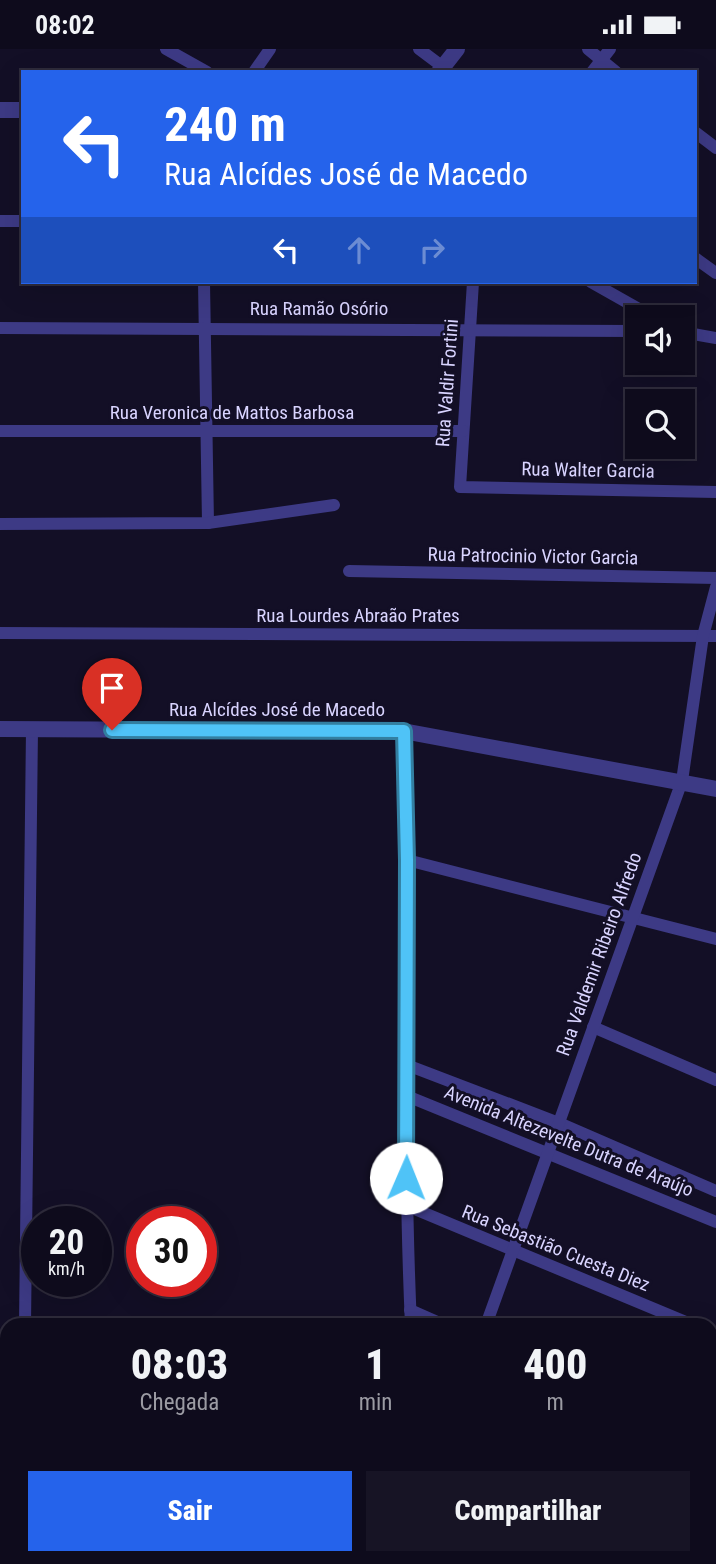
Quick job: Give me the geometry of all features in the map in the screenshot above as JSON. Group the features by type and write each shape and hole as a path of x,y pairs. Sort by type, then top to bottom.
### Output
{"street":[{"path":"166,49 203,70"},
{"path":"255,70 270,49"},
{"path":"419,49 441,69 457,49"},
{"path":"588,49 614,70"},
{"path":"594,70 610,49"},
{"path":"0,110 21,110"},
{"path":"697,134 716,148"},
{"path":"0,221 21,221"},
{"path":"697,259 716,273"},
{"path":"204,284 208,523"},
{"name":"Rua Valdir Fortini","path":"460,487 473,284"},
{"path":"595,284 632,305"},
{"name":"Rua Ramão Osório","path":"0,328 625,331"},
{"path":"695,334 716,338"},
{"name":"Rua Veronica de Mattos Barbosa","path":"0,431 463,431"},
{"name":"Rua Walter Garcia","path":"460,487 716,492"},
{"path":"0,524 208,523 334,505"},
{"name":"Rua Patrocinio Victor Garcia","path":"349,571 716,578"},
{"name":"Rua Valdemir Ribeiro Alfredo","path":"488,1318 682,781 710,636 716,587"},
{"name":"Rua Lourdes Abraão Prates","path":"0,633 710,636"},
{"name":"Rua Alcídes José de Macedo","path":"0,729 404,731 716,789"},
{"path":"25,1318 32,729"},
{"path":"404,731 407,860 405,1205 411,1318"},
{"path":"407,860 716,939"},
{"path":"593,1027 716,1080"},
{"name":"Avenida Altezevelte Dutra de Araújo","path":"407,1065 559,1123 716,1191"},
{"name":"Avenida Altezevelte Dutra de Araújo","path":"407,1096 716,1222"},
{"name":"Rua Sebastião Cuesta Diez","path":"405,1205 512,1252 676,1318"},
{"path":"410,1310 428,1318"}],"route":[{"path":"112,730 404,731 407,860 406,1178"}]}
